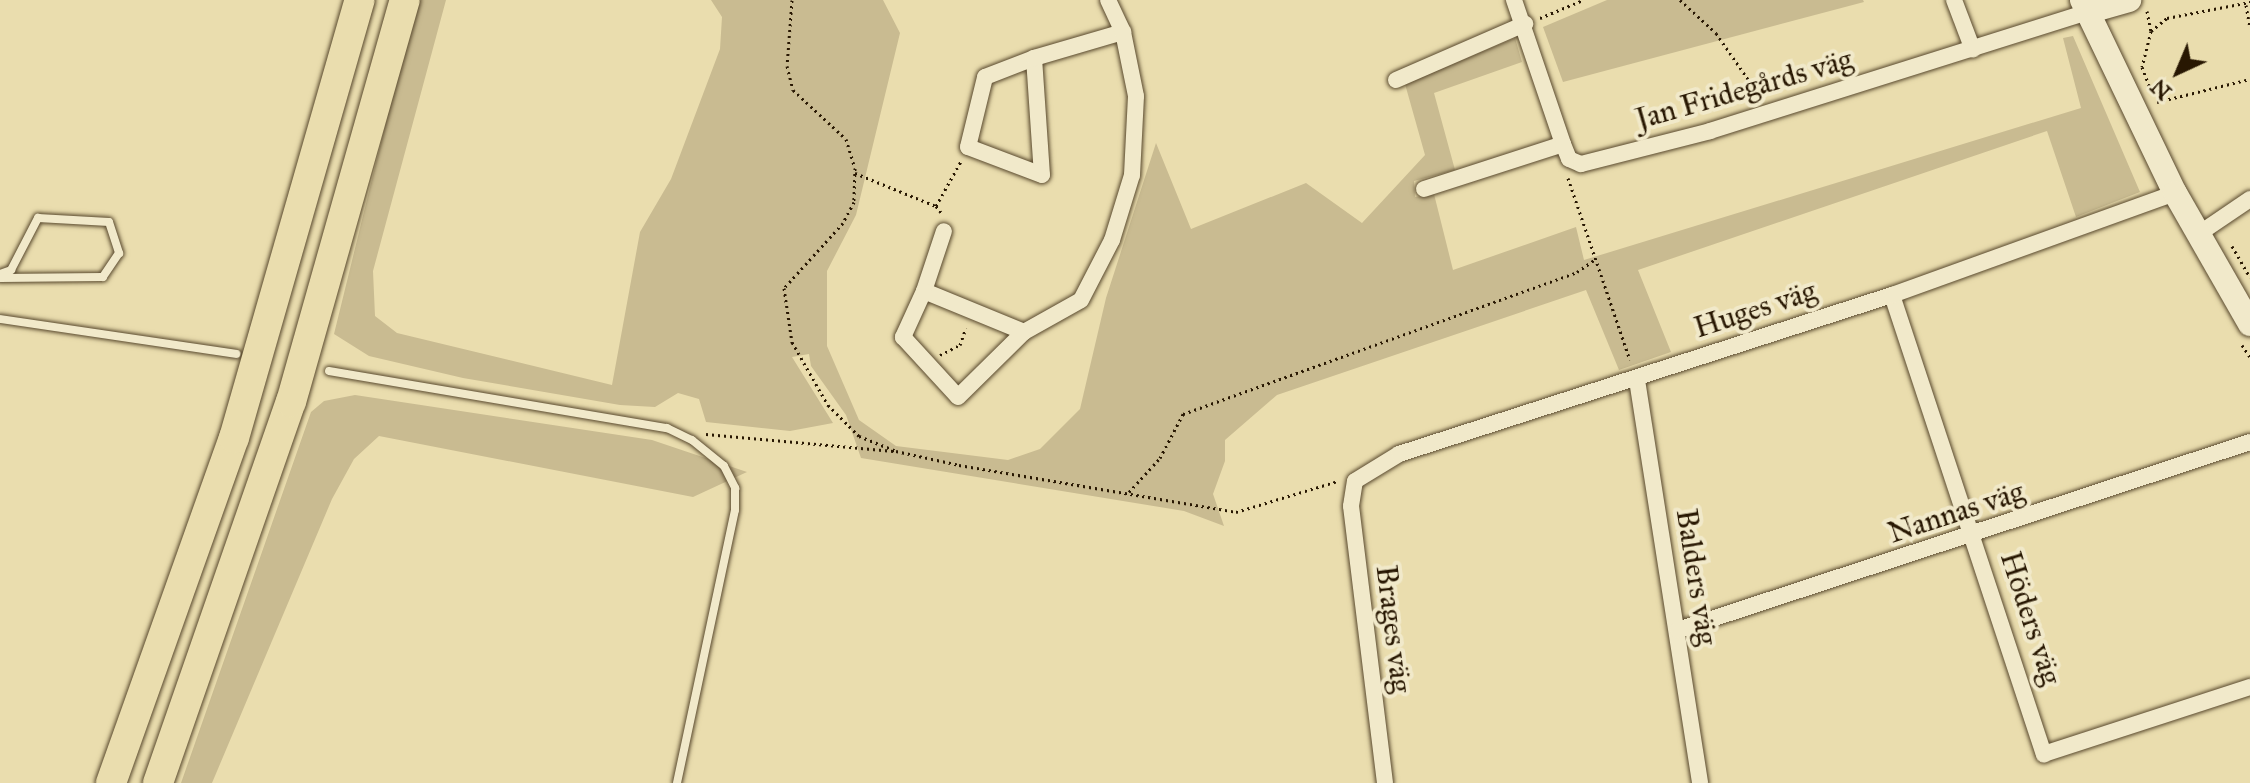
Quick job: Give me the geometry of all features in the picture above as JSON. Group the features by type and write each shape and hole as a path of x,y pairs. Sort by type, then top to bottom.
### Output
{"highway":[{"path":"111,783 234,438 360,0"},
{"path":"158,783 291,402 405,0"}],"street":[{"path":"944,231 924,291 903,337 958,397 1024,332 1081,300 1112,240 1132,175 1136,96 1123,32 1108,0"},
{"path":"1514,0 1525,24 1566,152"},
{"path":"1954,0 1973,50"},
{"path":"2129,0 2085,6 2175,193 2206,229 2250,324"},
{"name":"Jan Fridegårds väg","path":"1424,189 1566,152 1581,164 1770,113 1973,50 2085,6"},
{"path":"1396,80 1525,24"},
{"path":"1034,58 1042,175 968,147 985,77 1034,58 1123,32"},
{"name":"Huges väg","path":"1355,481 1399,454 1637,380 1892,295 2175,193"},
{"path":"2206,229 2250,199"},
{"path":"924,291 1024,332"},
{"name":"Höders väg","path":"1892,295 1975,536 2044,754 2250,687"},
{"name":"Balders väg","path":"1637,380 1700,783"},
{"name":"Nannas väg","path":"1678,630 1975,536 2250,442"},
{"name":"Brages väg","path":"1355,481 1351,506 1385,783"}],"lane":[{"path":"38,218 109,222 119,253 103,277 0,276 11,270 38,218"},
{"path":"0,319 236,354"},
{"path":"329,371 678,432 724,466 737,496 677,783"}],"path":[{"path":"792,0 787,66 793,90 846,139 855,173 854,202 843,223 784,288 792,342 828,405 859,436 896,451"},
{"path":"1525,24 1583,0"},
{"path":"1680,0 1716,33 1770,113"},
{"path":"2145,0 2151,31 2142,67 2161,117"},
{"path":"2151,31 2167,18 2248,3 2250,28"},
{"path":"2156,102 2250,79"},
{"path":"936,206 968,147"},
{"path":"1566,152 1566,172 1637,380"},
{"path":"855,173 936,206 944,216 944,231"},
{"path":"2206,229 2250,277"},
{"path":"1129,492 1160,458 1183,414 1577,272 1594,260"},
{"path":"928,365 960,345 972,312"},
{"path":"678,432 896,451 1236,512 1336,481 1355,481"}],"shaded area":[{"path":"416,0 446,0 373,271 375,316 397,333 612,385 640,232 671,179 720,49 722,17 711,0 883,0 900,33 856,215 827,271 827,346 859,420 896,446 1008,460 1040,449 1080,409 1106,298 1156,143 1191,229 1306,183 1362,223 1425,155 1405,84 1515,38 1522,62 1434,93 1455,170 1414,181 1415,197 1434,194 1453,270 1576,227 1584,260 2081,108 2063,38 2073,36 2140,192 2076,217 2047,131 1638,270 1671,352 1619,370 1586,290 1277,395 1225,440 1225,461 1213,494 1224,526 1184,511 861,458 846,415 811,366 809,354 792,357 833,423 790,431 706,422 699,399 678,393 655,407 620,405 463,378 369,356 334,334"},
{"path":"1607,0 1864,2 1563,82 1543,27"},
{"path":"355,395 652,440 747,472 693,497 379,436 354,459 332,499 212,783 181,783 311,412 324,401"}]}
